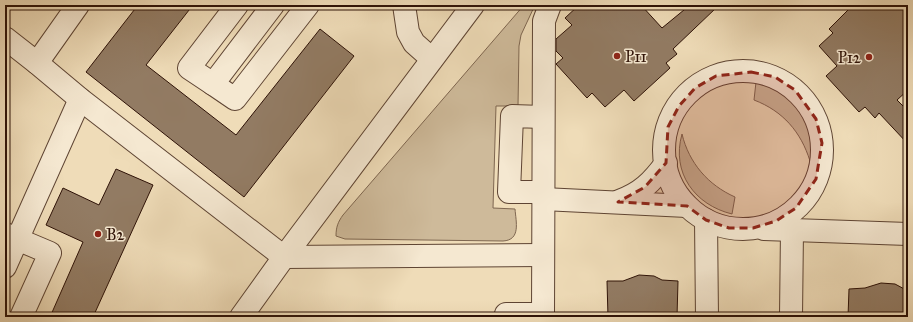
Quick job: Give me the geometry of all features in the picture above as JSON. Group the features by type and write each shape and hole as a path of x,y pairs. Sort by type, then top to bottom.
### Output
{"street":[{"path":"37,63 78,5"},
{"path":"237,5 189,68 234,99 308,5"},
{"path":"213,84 273,5"},
{"path":"404,5 408,32 414,44 432,59"},
{"path":"241,317 284,257 473,5"},
{"path":"506,317 506,314 543,316 544,21 550,5"},
{"path":"5,38 80,99 284,257 543,255"},
{"path":"753,228 765,226 787,216 805,199 816,179 822,155 820,131 810,109 795,90 775,78 764,74 752,72 727,73 705,81 695,88 686,96 672,116 664,151 668,175 673,186 687,206 706,220 729,228 908,234"},
{"path":"5,267 11,237 80,99"},
{"path":"543,117 512,116 510,192 618,202 687,206"},
{"path":"618,202 632,196 645,187 666,163"},
{"path":"706,220 707,317"},
{"path":"791,317 792,230"},
{"path":"11,237 50,253 22,317"}],"highlighted area":[{"path":"751,72 775,77 795,90 816,119 822,143 816,179 796,208 776,221 753,228 729,228 706,220 687,206 618,202 645,187 666,163 668,127 679,106 695,88 716,76"}],"shaded area":[{"path":"524,5 535,5 521,35 519,46 518,106 496,106 493,208 515,209 516,230 513,237 509,240 503,241 345,239 336,236 336,230 343,215"},
{"path":"756,82 770,86 782,92 793,100 801,110 807,120 810,133 810,161 802,141 790,124 774,110 754,100"},
{"path":"682,134 689,154 701,172 716,186 735,197 732,214 719,210 707,203 697,195 689,185 683,174 680,162 679,148"}],"building":[{"path":"138,5 193,5 146,65 236,135 320,29 354,56 244,197 86,72"},
{"name":"P11","path":"579,5 641,5 662,28 690,5 714,5 716,8 673,49 677,54 666,63 670,68 634,101 624,90 605,107 592,93 587,98 556,64 563,58 556,51 556,39 572,25 565,18"},
{"name":"P12","path":"853,5 908,5 908,90 897,100 908,111 908,144 879,113 875,118 865,107 859,112 826,76 837,66 819,46 833,33 829,29"},
{"name":"B2","path":"116,169 153,185 93,317 50,317 83,242 46,225 63,188 99,205"},
{"path":"639,275 654,276 662,280 678,281 677,317 608,317 607,281 623,281"},
{"path":"881,283 895,284 908,291 908,317 848,317 849,289 865,288"}],"place":[{"name":"P11","path":"617,56"},
{"name":"P12","path":"869,57"},
{"name":"B2","path":"98,234"}]}
